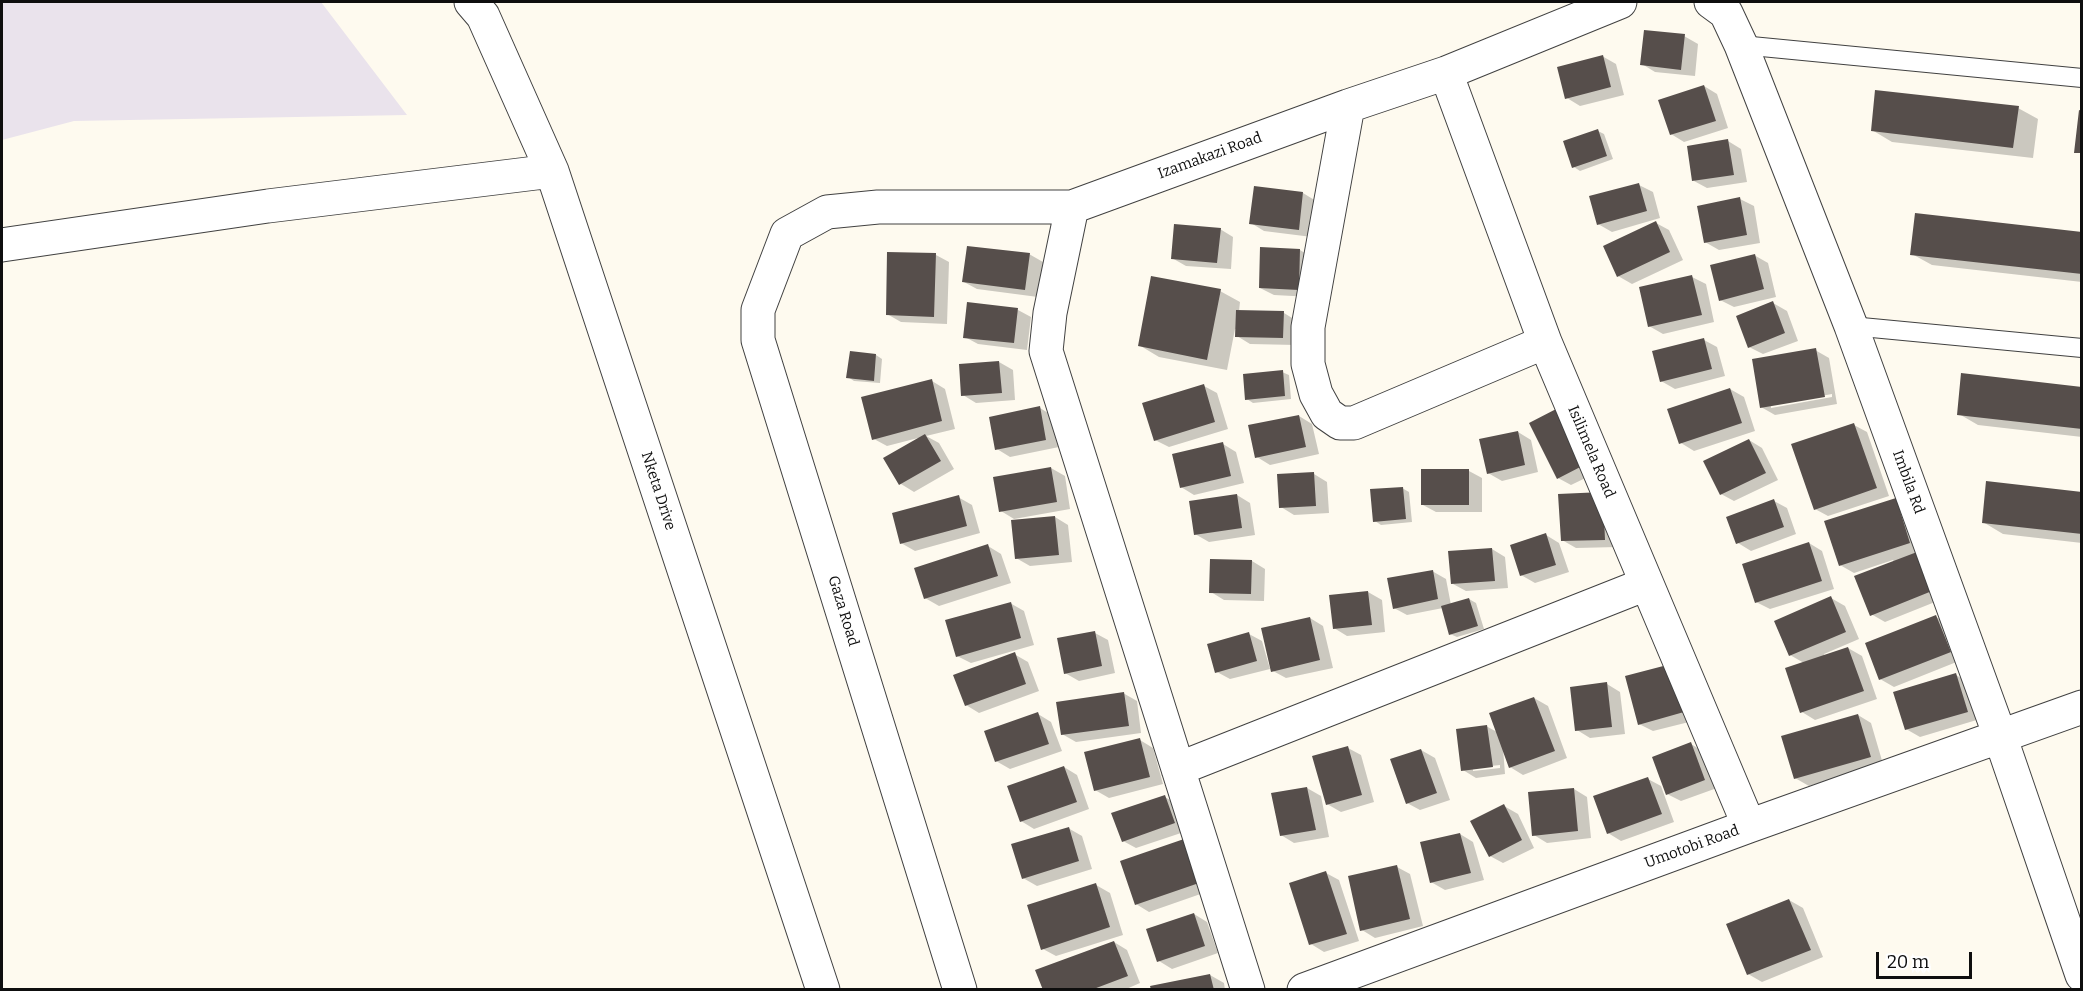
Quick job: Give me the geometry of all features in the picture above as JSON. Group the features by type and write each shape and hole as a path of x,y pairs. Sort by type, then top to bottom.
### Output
{"street":[{"name":"Nketa Drive","path":"471,2 483,16 552,171 823,990"},
{"name":"Izamakazi Road","path":"787,234 827,212 878,207 1072,207 1348,106 1446,74 1620,2"},
{"name":"Imbila Rd","path":"1711,2 1726,13 1741,45 1851,326 2000,736 2082,975"},
{"name":"Isilimela Road","path":"1446,74 1545,342 1749,826"},
{"path":"1348,106 1308,327 1308,364 1316,394 1326,414 1340,423 1354,423 1545,342"},
{"path":"2,244 268,206 552,171"},
{"path":"1072,207 1050,313 1046,351 1248,990"},
{"name":"Gaza Road","path":"787,234 758,310 758,340 960,990"},
{"path":"1178,769 1646,585"},
{"name":"Umotobi Road","path":"1304,990 1749,826 2082,707"}],"lane":[{"path":"1741,45 2082,78"},
{"path":"1851,326 2082,348"}],"shaded area":[{"path":"2,2 321,2 407,115 74,121 2,140"}],"building":[{"path":"1644,30 1685,34 1681,70 1640,65"},
{"path":"1603,55 1611,87 1565,99 1557,67"},
{"path":"1704,85 1716,121 1670,135 1658,100"},
{"path":"1875,90 2019,106 2013,148 1871,131"},
{"path":"2079,110 2082,111 2082,153 2074,153"},
{"path":"1598,129 1607,156 1572,168 1563,141"},
{"path":"1728,139 1734,175 1692,181 1687,146"},
{"path":"1639,183 1647,211 1597,225 1589,196"},
{"path":"1254,186 1303,192 1299,230 1249,224"},
{"path":"1740,197 1747,235 1704,243 1697,206"},
{"path":"1915,213 2082,232 2082,274 1910,255"},
{"path":"1656,221 1670,252 1617,277 1603,246"},
{"path":"1174,224 1221,228 1217,263 1171,259"},
{"path":"967,246 1030,253 1025,290 962,282"},
{"path":"1260,247 1300,249 1299,290 1259,288"},
{"path":"887,252 936,253 934,317 886,315"},
{"path":"1755,254 1764,289 1719,301 1710,265"},
{"path":"1692,275 1702,315 1648,327 1639,287"},
{"path":"1151,276 1221,289 1207,360 1138,346"},
{"path":"1773,301 1785,333 1748,348 1736,316"},
{"path":"967,302 1018,308 1014,343 963,338"},
{"path":"1236,310 1284,311 1283,338 1235,337"},
{"path":"1704,338 1712,369 1660,382 1652,351"},
{"path":"1816,348 1825,397 1760,408 1752,359"},
{"path":"850,351 876,354 874,381 846,378"},
{"path":"999,361 1002,393 961,396 959,364"},
{"path":"1283,370 1285,396 1245,400 1243,374"},
{"path":"1961,373 2082,387 2082,429 1957,415"},
{"path":"932,379 942,421 872,440 861,397"},
{"path":"1204,384 1215,422 1154,441 1142,403"},
{"path":"1730,388 1742,423 1679,444 1667,409"},
{"path":"1040,406 1046,440 995,450 989,417"},
{"path":"1560,407 1588,463 1557,479 1529,423"},
{"path":"1299,415 1306,447 1255,458 1248,425"},
{"path":"1854,423 1877,488 1814,510 1791,444"},
{"path":"1518,431 1525,465 1487,474 1479,439"},
{"path":"925,434 941,461 899,485 883,458"},
{"path":"1749,439 1766,473 1720,495 1703,461"},
{"path":"1223,442 1231,476 1180,488 1172,454"},
{"path":"1051,467 1057,502 999,512 993,477"},
{"path":"1421,469 1469,469 1469,505 1421,505"},
{"path":"1314,472 1316,506 1279,508 1277,474"},
{"path":"1986,481 2082,492 2082,534 1982,523"},
{"path":"1403,487 1406,519 1373,522 1370,489"},
{"path":"1603,492 1605,540 1561,541 1558,494"},
{"path":"1237,494 1242,528 1194,535 1189,501"},
{"path":"959,495 967,526 900,544 892,513"},
{"path":"1896,498 1910,543 1839,566 1824,521"},
{"path":"1774,499 1784,527 1736,544 1726,517"},
{"path":"1055,516 1059,555 1015,559 1011,520"},
{"path":"1546,533 1556,565 1520,576 1510,545"},
{"path":"1809,542 1822,581 1755,603 1742,564"},
{"path":"988,544 998,576 924,599 914,568"},
{"path":"1492,548 1495,581 1451,584 1448,551"},
{"path":"1917,552 1932,591 1870,616 1854,576"},
{"path":"1210,559 1252,560 1251,594 1209,593"},
{"path":"1433,570 1438,599 1393,609 1387,578"},
{"path":"1368,591 1372,625 1333,629 1329,595"},
{"path":"1831,596 1846,632 1789,656 1774,621"},
{"path":"1469,598 1478,626 1449,635 1441,606"},
{"path":"1011,602 1021,638 956,657 945,620"},
{"path":"1936,615 1951,652 1879,680 1865,643"},
{"path":"1310,617 1320,660 1271,672 1261,628"},
{"path":"1095,631 1102,666 1064,674 1057,638"},
{"path":"1249,632 1257,661 1215,673 1207,644"},
{"path":"1848,647 1864,691 1800,713 1785,668"},
{"path":"1015,652 1026,684 965,706 953,675"},
{"path":"1671,664 1684,712 1638,725 1625,676"},
{"path":"1956,673 1968,712 1905,730 1893,692"},
{"path":"1607,682 1612,727 1575,731 1570,687"},
{"path":"1124,692 1129,726 1061,735 1056,702"},
{"path":"1534,697 1555,751 1509,768 1489,713"},
{"path":"1038,712 1049,744 995,762 984,731"},
{"path":"1858,714 1871,757 1794,779 1781,736"},
{"path":"1487,725 1493,767 1461,771 1456,729"},
{"path":"1140,738 1150,777 1094,791 1084,752"},
{"path":"1691,742 1705,780 1666,795 1652,757"},
{"path":"1348,746 1362,795 1326,805 1312,756"},
{"path":"1421,749 1437,793 1406,804 1390,759"},
{"path":"1064,766 1077,802 1020,822 1007,786"},
{"path":"1648,777 1662,814 1607,834 1593,796"},
{"path":"1307,787 1316,830 1280,836 1271,793"},
{"path":"1574,788 1578,831 1532,836 1528,792"},
{"path":"1165,795 1175,823 1122,842 1111,813"},
{"path":"1504,804 1522,840 1489,857 1470,821"},
{"path":"1069,827 1079,861 1022,879 1011,844"},
{"path":"1460,833 1471,873 1430,883 1420,842"},
{"path":"1184,839 1199,883 1135,905 1120,861"},
{"path":"1397,865 1410,919 1360,931 1348,876"},
{"path":"1326,871 1347,934 1309,945 1289,883"},
{"path":"1096,883 1110,927 1041,950 1027,905"},
{"path":"1789,899 1811,950 1747,975 1726,924"},
{"path":"1194,913 1205,946 1157,962 1146,929"},
{"path":"1114,941 1128,976 1091,990 1043,990 1035,970"},
{"path":"1210,974 1214,990 1151,990 1150,986"}]}
